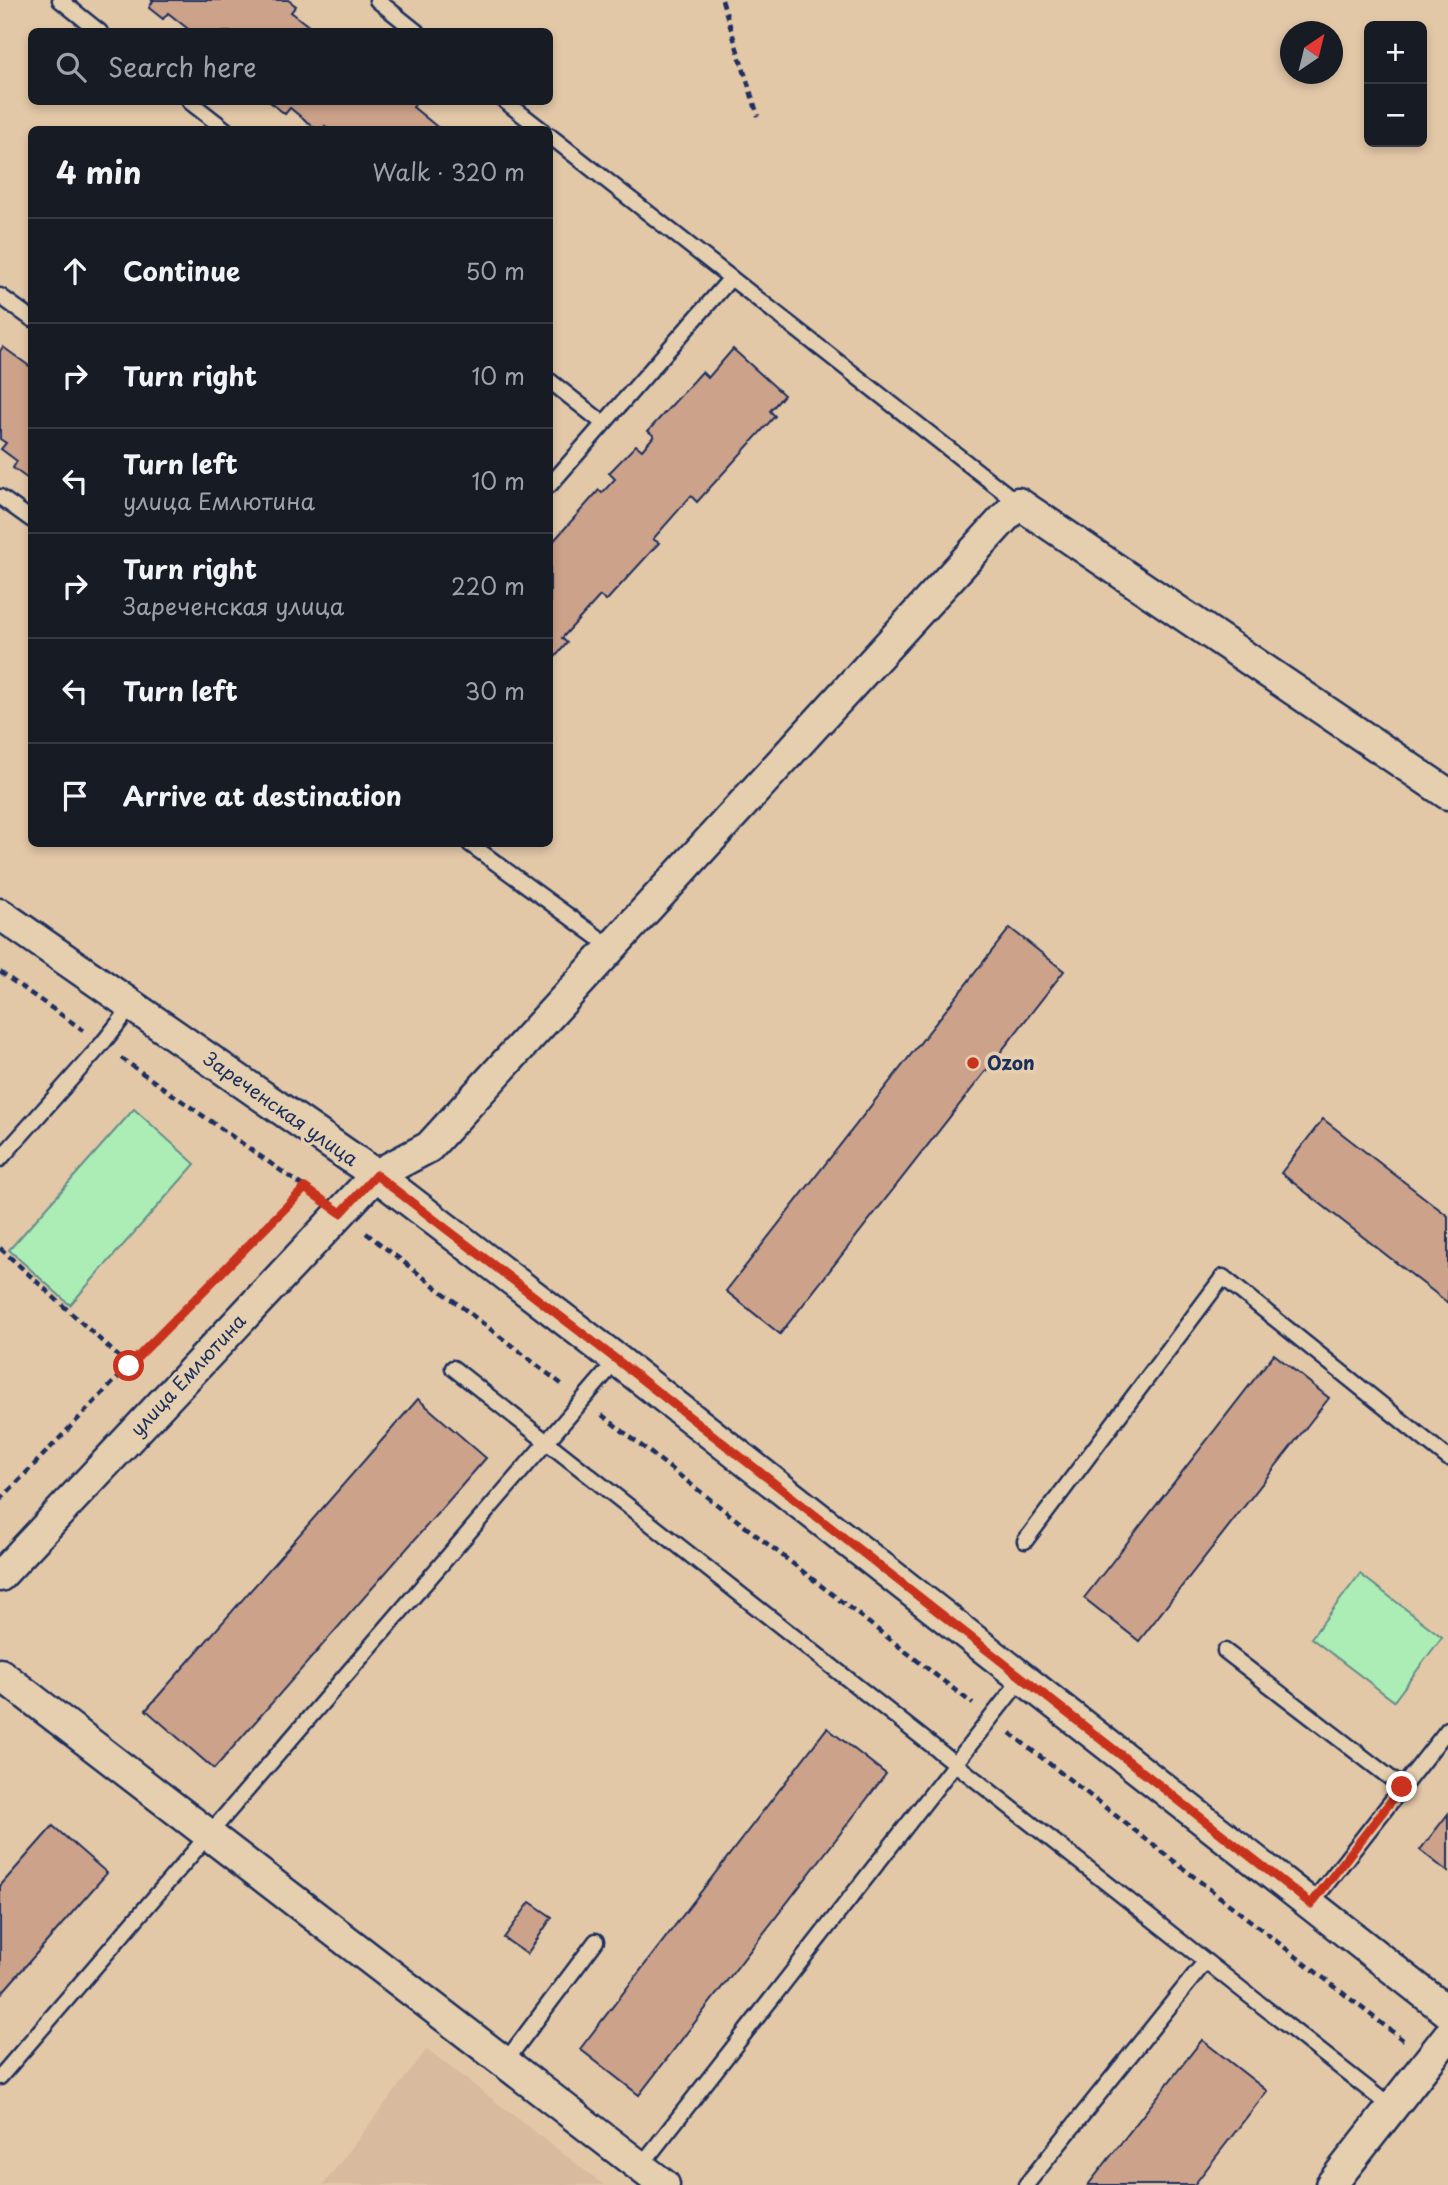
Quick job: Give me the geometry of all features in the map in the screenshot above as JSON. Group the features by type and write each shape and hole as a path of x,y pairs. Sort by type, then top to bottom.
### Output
{"street":[{"path":"1018,503 1448,794"},
{"name":"улица Емлютина","path":"0,1576 376,1175 429,1147 1018,503"},
{"name":"Зареченская улица","path":"0,914 376,1175 617,1360 1448,2012"},
{"path":"0,1674 664,2185"},
{"path":"1331,2185 1448,2036"}],"lane":[{"path":"60,0 95,28"},
{"path":"377,0 412,28"},
{"path":"194,105 221,126"},
{"path":"510,105 537,126"},
{"path":"553,138 1018,503"},
{"path":"553,482 731,278"},
{"path":"0,296 28,316"},
{"path":"553,384 603,424"},
{"path":"0,497 28,517"},
{"path":"474,847 611,947"},
{"path":"0,1159 102,1044 132,1006"},
{"path":"1025,1541 1223,1277 1448,1458"},
{"path":"0,2077 617,1360"},
{"path":"453,1368 1392,2108"},
{"path":"1225,1651 1402,1787"},
{"path":"640,2166 1022,1678"},
{"path":"1311,1904 1448,1728"},
{"path":"505,2062 596,1941"},
{"path":"1026,2185 1205,1962"}],"path":[{"path":"722,0 758,116"},
{"path":"0,972 341,1213 1429,2060"},
{"path":"0,1500 305,1188"},
{"path":"0,1248 129,1366"}],"shaded area":[{"path":"427,2049 604,2185 323,2185"}],"green space":[{"path":"134,1109 195,1164 70,1305 9,1250"},
{"path":"1360,1574 1442,1637 1394,1701 1311,1638"}],"building":[{"path":"151,0 288,0 296,6 291,12 311,28 187,28 168,13 163,19 149,8 153,1"},
{"path":"274,105 415,105 413,107 436,126 312,126 290,108 285,114"},
{"path":"3,347 28,365 28,479 13,468 17,461 1,449 6,443 0,439 0,351"},
{"path":"733,349 784,395 770,411 775,416 697,502 691,496 653,539 659,543 606,601 600,596 562,638 567,643 553,659 553,542 599,490 602,493 615,479 609,473 636,445 642,450 654,436 648,431 702,372 708,378"},
{"path":"1010,928 1064,971 780,1334 726,1291"},
{"path":"1323,1119 1448,1216 1448,1303 1281,1173"},
{"path":"1274,1354 1329,1398 1139,1641 1084,1598"},
{"path":"418,1399 486,1458 214,1769 146,1710"},
{"path":"827,1728 886,1774 639,2095 580,2049"},
{"path":"1448,1814 1448,1872 1420,1850"},
{"path":"53,1826 107,1873 0,1995 0,1886"},
{"path":"530,1902 552,1917 527,1954 504,1938"},
{"path":"1202,2040 1267,2091 1194,2185 1088,2185"}],"place":[{"name":"Ozon","path":"973,1063"}],"route":[{"path":"129,1366 305,1188 341,1213 376,1175 617,1360 1311,1904 1402,1787"}]}
